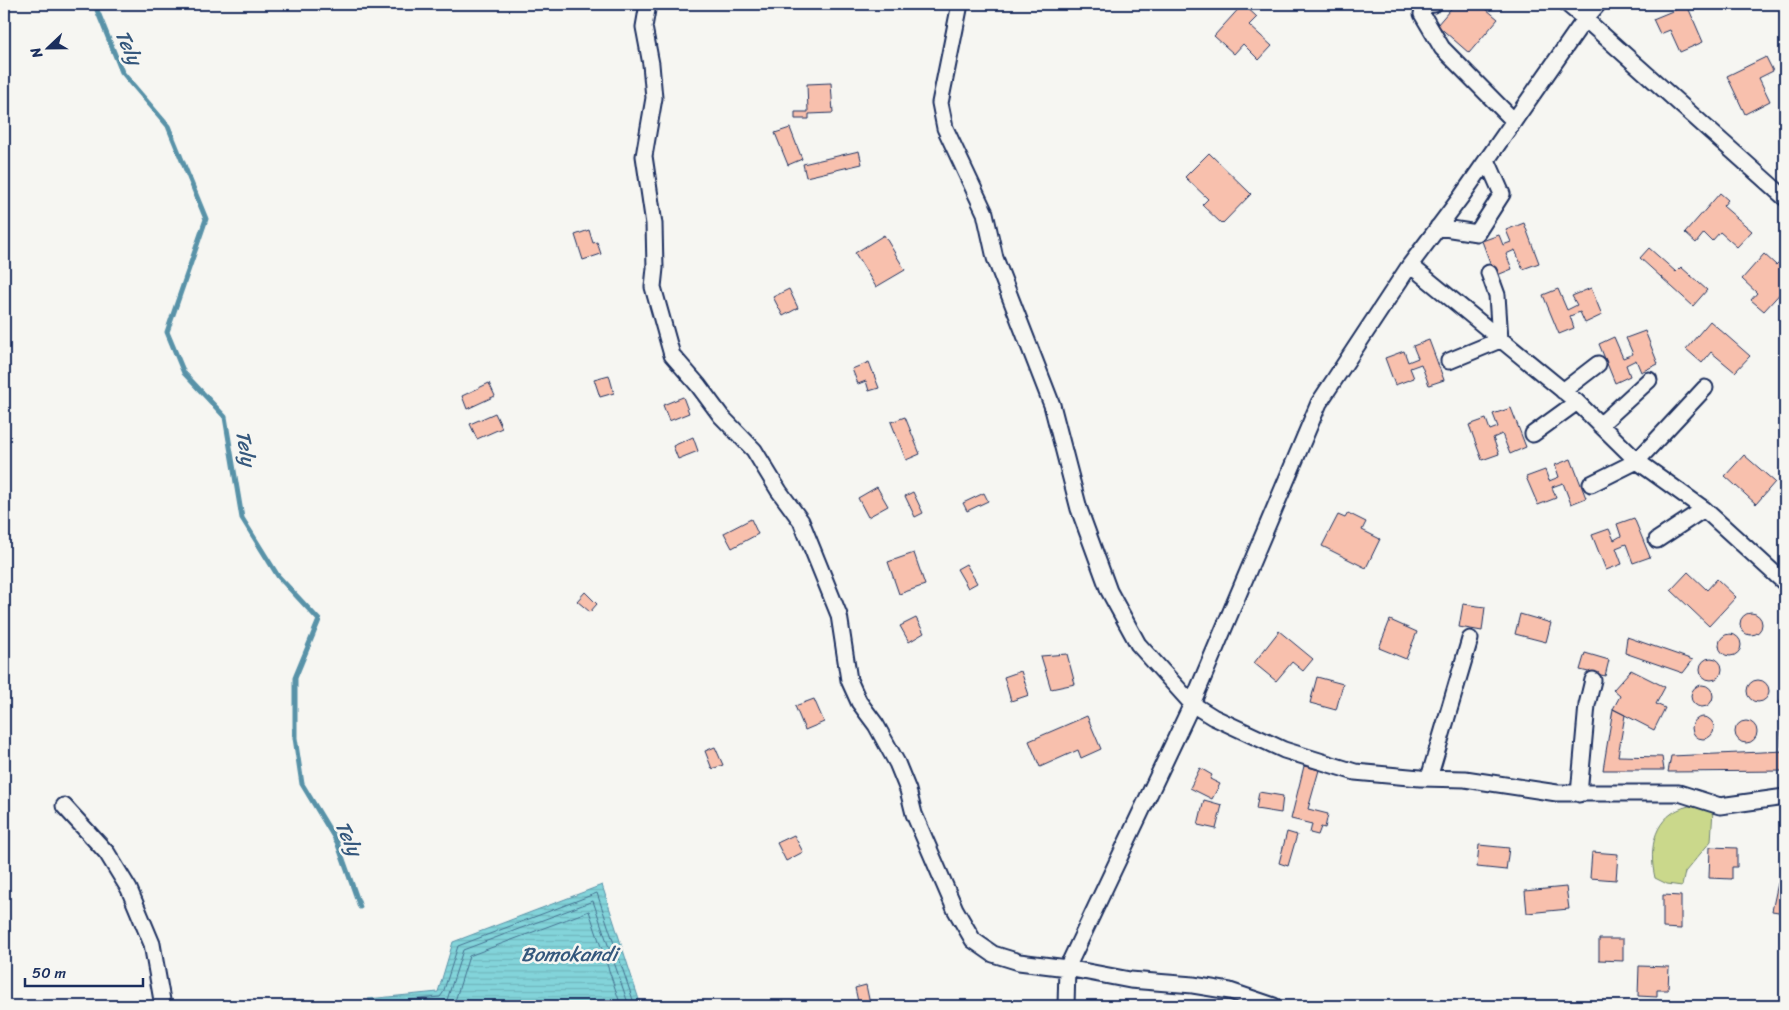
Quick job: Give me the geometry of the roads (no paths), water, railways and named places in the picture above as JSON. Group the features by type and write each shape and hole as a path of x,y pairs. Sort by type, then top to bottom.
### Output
{"street":[{"path":"648,4 644,28 651,64 654,98 644,156 654,224 655,268 653,286 672,355 721,416 754,450 779,491 801,521 839,615 849,680 859,702 876,725 897,763 908,790 914,814 955,909 974,940 994,954 1019,962 1067,968 1130,980 1193,985 1230,991 1274,1006"},
{"path":"960,4 940,103 945,128 985,213 995,258 1052,405 1079,509 1109,591 1138,644 1192,704 1236,728 1284,750 1355,772 1465,779 1534,790 1579,794 1679,793 1720,806 1785,796"},
{"path":"1434,4 1425,5 1422,14 1442,48 1514,121"},
{"path":"1567,4 1785,198"},
{"path":"1066,1006 1067,968 1192,704 1319,403 1410,265 1598,4"},
{"path":"1438,227 1477,233 1502,194 1487,160"},
{"path":"1410,265 1577,402 1637,461 1704,509 1785,583"},
{"path":"1489,273 1497,295 1500,340"},
{"path":"1448,361 1500,340"},
{"path":"1563,391 1598,364"},
{"path":"1600,425 1649,380"},
{"path":"1591,484 1637,461 1705,388"},
{"path":"1533,434 1577,402"},
{"path":"1657,540 1704,509"},
{"path":"1429,778 1470,639"},
{"path":"1579,794 1587,705 1593,680"},
{"path":"64,806 107,853 130,889 152,944 163,1006"}],"water":[{"name":"Bomokandi","path":"602,885 641,1006 374,1006 368,999 438,992 453,942"}],"waterway":[{"name":"Tely","path":"98,4 97,10 122,72 168,126 206,219 167,332 184,373 225,417 242,518 278,576 319,620 295,678 295,738 302,784 337,842 360,907"}]}
